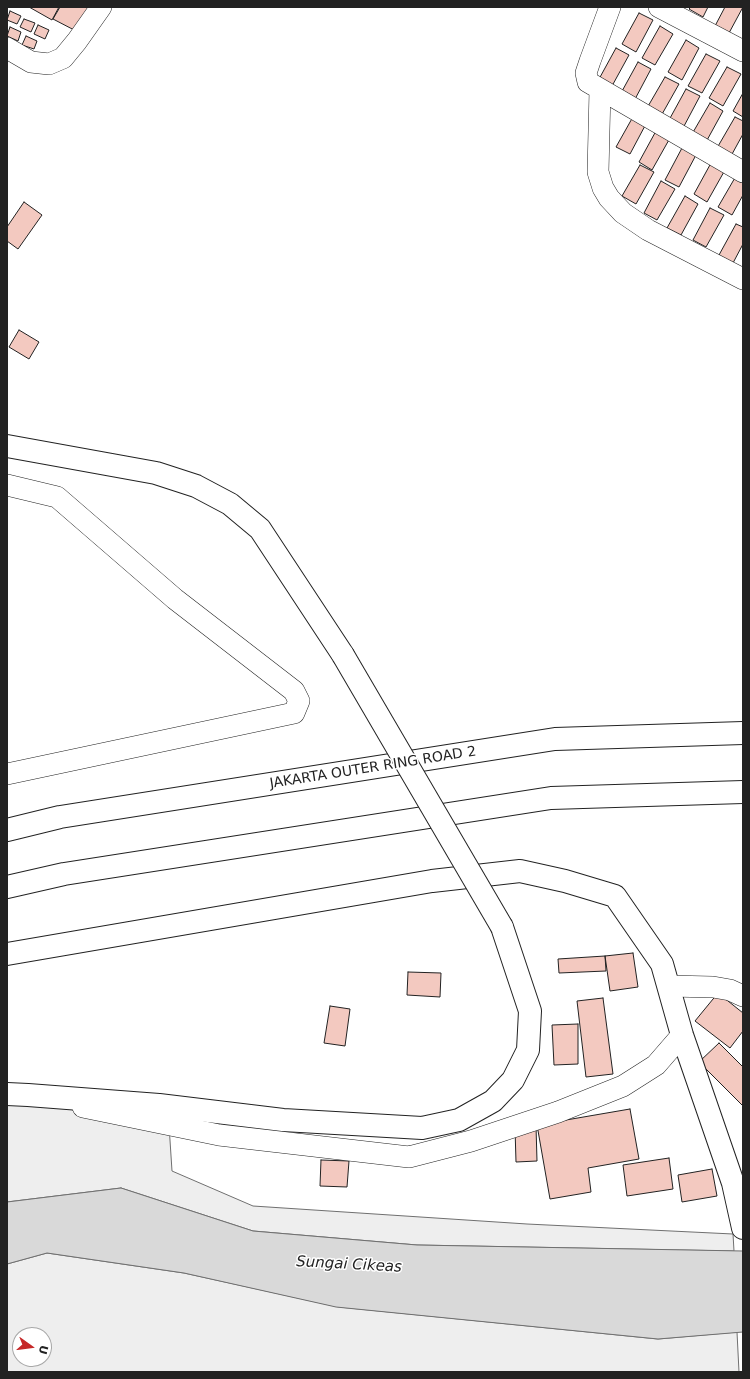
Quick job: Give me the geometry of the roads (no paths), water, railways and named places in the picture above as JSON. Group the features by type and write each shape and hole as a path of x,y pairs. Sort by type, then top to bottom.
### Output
{"main road":[{"path":"7,446 156,473 196,486 230,504 260,529 343,655 502,927 530,1011 528,1050 513,1080 493,1101 459,1120 422,1128 283,1120 160,1105 17,1095"},
{"name":"JAKARTA OUTER RING ROAD 2","path":"7,830 60,817 555,739 743,733"},
{"path":"7,887 64,874 551,798 743,792"},
{"path":"7,954 432,881 520,872 565,881 615,896 662,964 682,1035 732,1183 743,1228"}],"street":[{"path":"7,48 31,62 49,64 63,58 102,7"},
{"path":"610,7 586,73 588,82 743,172"},
{"path":"659,7 743,51"},
{"path":"600,90 598,172 603,188 609,198 623,213 648,230 743,279"},
{"path":"7,485 57,497 175,599 294,691 299,701 294,713 7,774"},
{"path":"669,986 713,987 730,990 743,996"},
{"path":"17,1095 219,1135 409,1157 478,1139 558,1112 623,1086 656,1065 682,1035"}],"water":[{"name":"Sungai Cikeas","path":"121,1188 253,1231 417,1245 743,1251 743,1332 658,1339 336,1307 184,1273 47,1253 7,1264 7,1202"}]}
